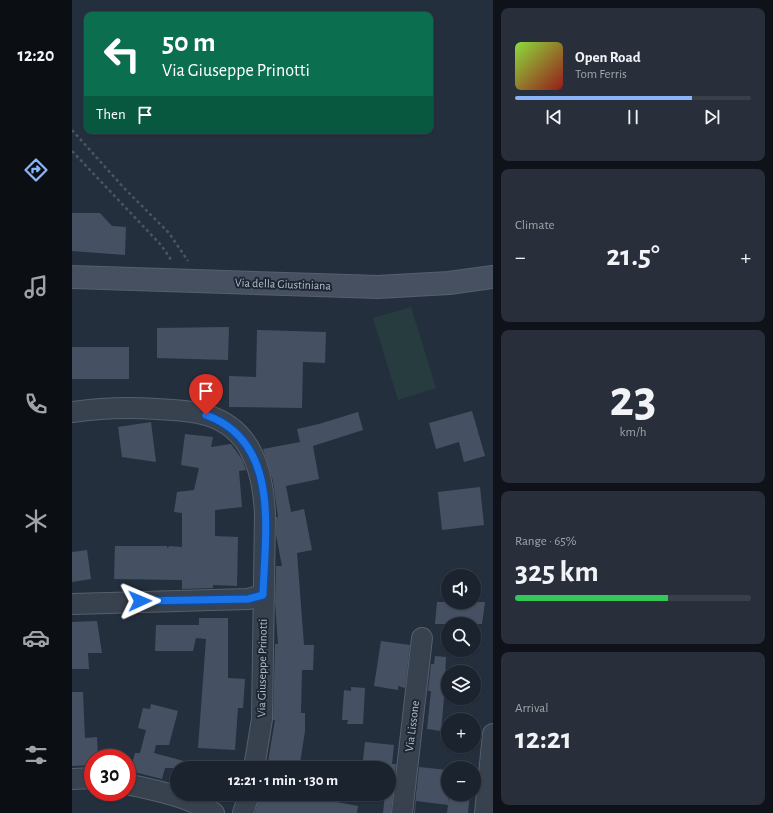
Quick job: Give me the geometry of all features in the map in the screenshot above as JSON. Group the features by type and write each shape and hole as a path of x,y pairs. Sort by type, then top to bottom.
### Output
{"street":[{"name":"Via della Giustiniana","path":"72,277 394,287 449,283 493,277"},
{"name":"Via Giuseppe Prinotti","path":"72,412 120,408 176,410 206,415 220,421 232,429 252,453 263,485 266,514 263,595 262,718 255,761"},
{"path":"72,604 248,599 263,595"},
{"name":"Via Lissone","path":"402,813 422,638"},
{"path":"485,813 493,734"},
{"path":"72,779 84,778"},
{"path":"136,786 193,801 214,813"},
{"path":"243,813 247,801"}],"path":[{"path":"72,130 124,188 169,233 201,281"},
{"path":"72,151 161,245 170,258 169,280"}],"green space":[{"path":"411,307 436,388 398,400 373,318"}],"building":[{"path":"72,213 100,213 112,226 126,227 125,255 72,251"},
{"path":"229,327 228,360 157,358 157,328"},
{"path":"257,330 326,332 325,363 303,362 302,408 229,407 229,376 256,377"},
{"path":"72,347 129,347 129,379 72,379"},
{"path":"472,411 485,456 464,462 459,442 436,449 429,423"},
{"path":"358,412 363,430 313,446 319,479 286,486 291,512 304,509 312,550 297,553 304,645 314,645 313,670 302,670 301,713 305,713 305,731 300,761 268,761 275,720 273,720 275,644 278,644 275,602 276,566 282,566 276,535 276,517 278,517 273,481 263,449 300,442 297,429"},
{"path":"151,422 156,462 122,457 118,427"},
{"path":"185,434 213,437 211,447 231,444 242,459 246,470 239,471 242,507 215,510 215,536 238,537 237,586 213,585 213,588 182,589 182,580 114,579 115,546 167,546 167,548 170,546 182,547 182,513 174,512 177,492 194,490 199,468 181,465"},
{"path":"480,487 484,525 442,530 438,492"},
{"path":"87,550 91,579 72,582 72,552"},
{"path":"437,602 441,602 441,609 481,609 481,602 485,602 482,624 481,617 441,617 441,624 435,624"},
{"path":"199,618 228,618 228,678 245,679 243,708 238,708 235,750 198,748 206,639 196,638 193,651 155,651 156,625 199,625"},
{"path":"97,621 102,653 88,653 89,669 72,669 72,622"},
{"path":"381,641 410,645 405,688 398,686 398,690 374,686"},
{"path":"435,656 446,657 446,665 441,665 441,705 443,705 443,713 441,713 441,731 427,729 431,691 428,691 431,664 434,664"},
{"path":"351,687 365,688 363,724 347,724 348,720 342,720 344,690 351,691"},
{"path":"72,692 83,692 85,738 97,737 98,749 84,749 84,765 72,766"},
{"path":"151,704 178,711 169,745 156,745 154,753 184,761 170,761 170,768 165,768 162,779 136,772 136,753 140,753 146,730 138,728 143,708 150,709"},
{"path":"365,742 394,745 392,761 363,761"},
{"path":"419,767 441,769 441,801 448,801 448,804 448,801 469,801 468,813 447,813 448,805 416,801 414,813"},
{"path":"258,801 331,801 358,806 357,813 255,813"},
{"path":"384,801 392,801 391,813 383,813"}],"route":[{"path":"140,601 248,599 263,595 266,514 263,485 259,469 252,453 238,434 220,421 206,415"}]}
